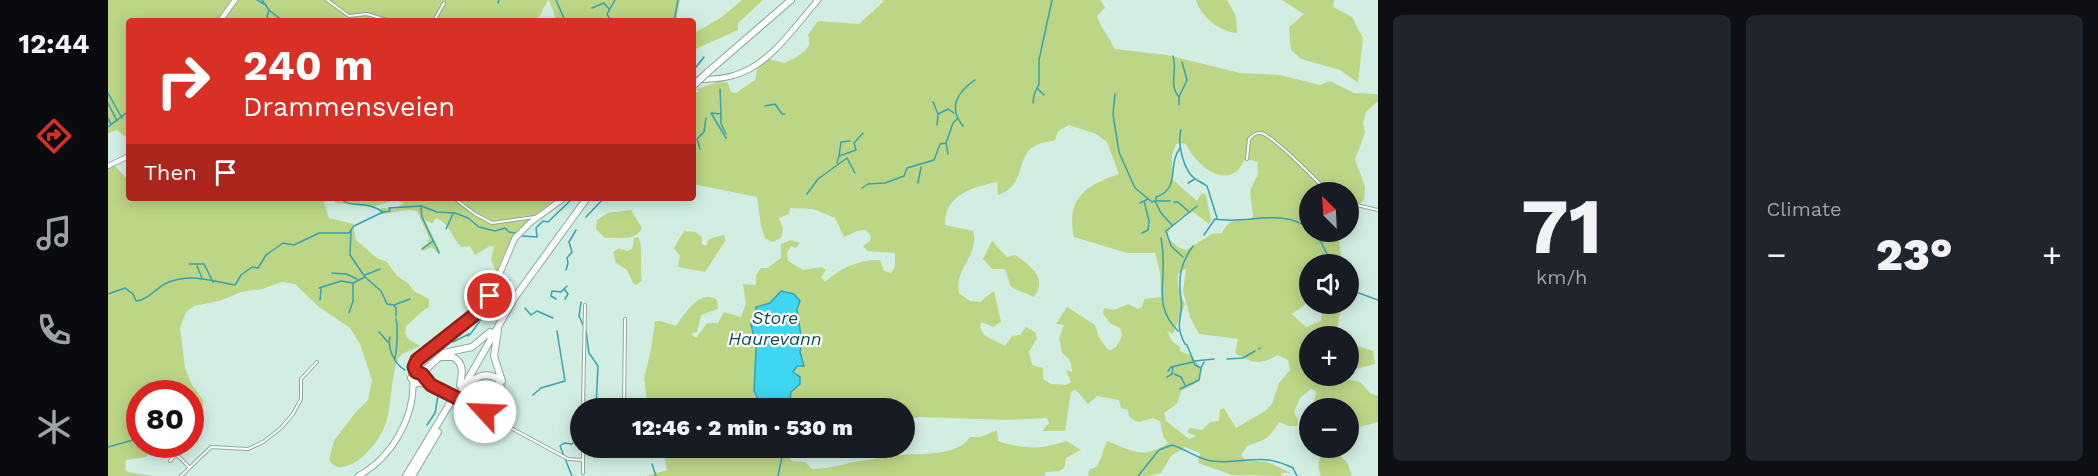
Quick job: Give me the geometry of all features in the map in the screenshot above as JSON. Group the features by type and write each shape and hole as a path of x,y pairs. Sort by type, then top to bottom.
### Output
{"highway":[{"path":"696,83 785,0"},
{"path":"696,78 790,0"},
{"path":"412,476 489,332 527,272 581,201"},
{"path":"459,391 500,321 544,255 585,201"},
{"path":"494,417 505,392 494,356 500,321"},
{"path":"419,378 441,355 470,348 489,332"},
{"path":"419,378 438,359 451,356 461,365 459,391"},
{"path":"459,391 478,376 495,377 501,384 503,393 494,417"},
{"path":"419,378 494,417"},
{"path":"406,476 451,406"}],"main road":[{"path":"222,18 235,0"},
{"path":"696,80 733,76 752,68 769,54 818,0"},
{"path":"108,166 126,157"},
{"path":"358,476 367,474 395,442 403,426 419,378 414,367 417,360 479,311 490,296 513,242 535,217 559,201"}],"street":[{"path":"327,0 349,16 367,14 380,18"},
{"path":"436,18 444,3"},
{"path":"1247,159 1249,139 1255,134 1262,133 1281,145 1318,182"},
{"path":"458,201 492,223 535,217"},
{"path":"1359,206 1378,210"},
{"path":"583,398 585,305"},
{"path":"624,398 625,319"},
{"path":"181,476 211,447 254,447 281,428 301,399 301,379 317,362"},
{"path":"494,417 568,459 583,460 583,473"},
{"path":"494,417 507,426"},
{"path":"180,458 189,467"}],"green space":[{"path":"108,0 548,0 539,18 126,18 126,135 117,130 108,133"},
{"path":"549,0 680,0 677,18 556,18"},
{"path":"742,0 763,0 738,23 738,30 696,49 696,32 722,17"},
{"path":"882,0 1101,0 1105,8 1097,16 1115,49 1167,55 1240,73 1280,75 1320,85 1330,81 1354,93 1378,94 1378,101 1366,112 1363,123 1365,133 1355,160 1365,186 1364,200 1359,204 1359,182 1299,182 1299,242 1339,242 1341,254 1299,254 1299,309 1292,314 1305,326 1299,326 1299,386 1359,386 1360,382 1370,393 1378,396 1378,422 1359,427 1359,398 1315,398 1316,391 1311,389 1299,398 1294,412 1298,420 1297,426 1279,422 1268,436 1247,446 1241,455 1245,460 1268,462 1291,473 1282,473 1281,476 1232,475 1198,463 1200,453 1185,447 1171,456 1161,473 1148,476 1088,476 1090,469 1097,467 1107,441 1138,452 1152,451 1168,443 1163,436 1160,421 1153,418 1138,422 1129,417 1128,410 1121,408 1119,400 1097,396 1088,404 1074,390 1071,392 1065,431 1042,431 1049,423 1047,418 1008,420 915,418 915,398 790,398 791,392 800,383 800,377 793,371 797,366 804,366 800,352 797,309 800,301 797,296 781,291 770,303 756,307 751,328 756,349 756,398 647,398 644,378 655,321 676,326 693,304 705,297 717,300 718,309 701,315 697,332 691,334 696,338 707,323 718,323 724,312 741,317 746,304 743,284 756,285 756,275 761,268 767,268 781,258 781,244 791,240 800,243 796,248 791,246 787,253 788,261 803,270 822,267 826,270 821,277 825,282 844,269 865,261 880,260 884,271 891,273 895,266 895,253 867,251 863,246 870,241 871,236 866,230 844,237 835,218 813,209 790,208 789,214 779,218 783,229 781,238 772,242 765,238 761,226 757,197 696,185 696,92 700,91 696,90 720,81 728,83 731,92 736,93 755,80 758,66 769,59 785,63 807,49 808,35 818,21 859,24 883,2","holes":["1069,125 1096,134 1107,142 1119,174 1087,189 1080,196 1073,213 1074,237 1127,253 1155,253 1160,272 1161,297 1144,299 1142,307 1138,309 1128,304 1114,310 1104,308 1103,314 1110,323 1120,328 1122,336 1116,347 1111,350 1107,349 1099,337 1095,325 1067,307 1056,324 1064,325 1059,338 1062,353 1071,366 1072,372 1066,370 1071,382 1066,385 1051,384 1043,379 1043,368 1032,365 1029,352 1037,338 1035,332 1026,327 1020,335 1012,336 1005,346 984,335 980,328 981,322 993,327 1001,322 994,291 980,302 970,301 959,293 960,276 973,247 973,231 945,225 946,215 949,206 970,190 997,182 998,195 1007,191 1017,179 1028,152 1038,144 1055,140 1058,131","1176,144 1186,144 1200,164 1214,173 1230,175 1237,171 1246,159 1257,162 1258,174 1250,191 1253,216 1251,219 1234,221 1227,225 1222,233 1212,234 1186,250 1178,247 1166,236 1174,224 1180,218 1193,212 1209,224 1211,220 1206,195 1202,193 1197,201 1172,179 1172,155","1186,268 1183,291 1190,317 1199,334 1238,339 1235,353 1256,362 1266,361 1277,355 1288,360 1290,370 1279,383 1272,404 1265,411 1236,428 1224,408 1220,410 1219,421 1210,422 1202,430 1190,428 1187,432 1196,436 1189,439 1166,421 1164,413 1177,404 1181,391 1200,381 1202,369 1192,356 1180,351 1180,347 1172,341 1167,331 1173,334 1185,304 1179,290 1178,274"]},
{"path":"1196,0 1227,0 1236,16 1237,33 1218,27 1202,12"},
{"path":"1282,0 1334,0 1333,7 1352,17 1363,38 1358,83 1340,70 1301,59 1291,50 1289,27 1304,14"},
{"path":"114,165 126,178 126,201 326,201 324,202 329,218 353,224 356,240 377,258 387,262 397,276 408,283 414,291 429,299 429,307 406,326 405,333 408,339 420,346 402,354 398,359 394,371 388,416 379,437 361,458 352,464 340,467 335,466 329,460 334,441 368,400 372,380 360,344 350,328 319,307 295,284 282,282 194,306 186,312 180,328 185,368 190,380 126,380 126,458 139,458 126,460 125,469 128,472 152,476 108,476 108,169"},
{"path":"334,201 392,201 372,207"},
{"path":"398,201 554,201 527,222 513,238 496,273 491,259 494,247 490,246 475,255 470,246 461,247 448,227 436,218 433,223 425,221 440,251 439,254 432,247 423,251 421,248 428,243 429,238 417,211 404,210 382,214 379,211 382,208 395,209 404,203"},
{"path":"631,210 642,228 635,235 626,238 605,238 596,229 597,220 608,213"},
{"path":"684,231 695,232 702,237 702,244 706,246 709,239 724,235 725,241 705,272 678,267 680,256 674,248"},
{"path":"638,237 641,246 642,281 636,285 627,270 616,263 613,252 619,248 627,251 632,249 634,238"},
{"path":"992,241 1007,257 1015,255 1036,273 1039,284 1034,297 1011,287 1005,269 992,269 983,259"},
{"path":"1322,314 1339,314 1338,326 1308,326 1321,321"},
{"path":"1359,347 1373,351 1375,364 1359,368"},
{"path":"997,430 998,441 1006,444 1041,447 1066,441 1081,450 1066,458 1064,468 1060,471 1046,472 1044,476 646,476 667,470 664,458 790,458 792,461 805,462 812,469 820,469 876,458 915,458 915,454 947,451 956,448 970,437 981,437"},
{"path":"1320,458 1342,458 1347,462 1352,476 1321,476"}],"water":[{"name":"Store Haurevann","path":"781,291 794,294 800,301 797,309 802,344 800,352 804,366 797,366 793,372 800,377 800,384 791,392 790,398 757,398 754,391 756,349 751,324 756,307 770,303"}],"waterway":[{"path":"257,0 266,5"},
{"path":"262,0 269,10 279,18"},
{"path":"556,0 564,18"},
{"path":"609,18 607,14 615,0"},
{"path":"675,18 678,0"},
{"path":"1033,103 1039,84 1039,60 1052,0"},
{"path":"592,8 604,3 609,9"},
{"path":"268,18 269,11"},
{"path":"1173,56 1174,87 1179,97"},
{"path":"696,67 704,57"},
{"path":"1179,105 1179,97 1187,80 1182,62"},
{"path":"963,126 958,119 955,107 959,95 975,80"},
{"path":"720,89 721,114"},
{"path":"1038,89 1044,95"},
{"path":"108,93 122,118"},
{"path":"1115,94 1113,114 1119,152 1135,188 1152,202 1155,201 1161,213 1172,225"},
{"path":"933,102 938,114"},
{"path":"108,103 117,121"},
{"path":"765,106 775,104 782,114 785,114"},
{"path":"937,125 938,114 948,109 954,113"},
{"path":"108,127 126,113"},
{"path":"711,113 721,114 721,124 726,134"},
{"path":"711,113 726,138"},
{"path":"108,118 111,125"},
{"path":"700,149 697,139 704,132 706,118"},
{"path":"862,188 868,184 885,183 904,176 907,168 934,160 940,144 946,143 953,123 957,119"},
{"path":"1181,130 1180,147 1187,170 1207,186 1217,218"},
{"path":"837,163 839,156 856,150 854,143 863,133"},
{"path":"839,156 841,142 850,141"},
{"path":"946,143 948,154"},
{"path":"1156,200 1156,197 1164,193 1171,182 1174,162 1180,148"},
{"path":"807,194 818,179 847,158 855,173"},
{"path":"918,183 921,167"},
{"path":"1188,183 1195,179"},
{"path":"1140,203 1148,199"},
{"path":"343,201 370,206 383,212 390,211 389,208 421,206 437,212 455,213 468,218 479,227 495,231 505,228 515,233"},
{"path":"522,236 537,237 536,228 543,221 548,222 570,201"},
{"path":"586,217 601,201"},
{"path":"1142,233 1148,230 1149,221 1144,201"},
{"path":"1156,201 1170,201"},
{"path":"1174,202 1178,202 1188,211"},
{"path":"1183,257 1171,246 1166,231 1197,206"},
{"path":"421,208 422,217 439,253"},
{"path":"108,294 125,288 133,294 136,301 141,300 165,284 186,278 235,285 241,275 252,267 258,268 266,255 283,243 294,245 319,233 349,233 354,226 383,212"},
{"path":"446,229 453,214"},
{"path":"1204,235 1215,219 1276,218 1299,222"},
{"path":"351,230 350,255 365,277 381,291 387,304 394,305 396,316"},
{"path":"566,270 567,258 572,252 569,242 576,230"},
{"path":"1161,238 1163,305 1178,331"},
{"path":"422,249 433,241"},
{"path":"1321,242 1327,254"},
{"path":"1193,246 1181,271 1182,306 1179,325 1195,365 1201,368"},
{"path":"189,264 204,264 213,282"},
{"path":"197,266 202,278"},
{"path":"365,275 380,269"},
{"path":"332,273 346,274 357,279"},
{"path":"349,313 353,301 353,283 365,277"},
{"path":"468,336 498,290 510,280"},
{"path":"319,288 341,281 353,283"},
{"path":"556,299 551,296 552,291 561,292 567,286"},
{"path":"320,300 321,289"},
{"path":"564,289 568,294 565,299"},
{"path":"1359,293 1378,300"},
{"path":"394,305 410,299"},
{"path":"581,302 579,316 584,327"},
{"path":"525,308 531,315 537,311 553,318"},
{"path":"395,358 396,319"},
{"path":"533,395 541,388 565,381 557,331"},
{"path":"586,331 589,353 598,366 596,398"},
{"path":"379,332 388,342"},
{"path":"453,342 469,334"},
{"path":"390,337 393,356 405,370"},
{"path":"1227,359 1243,358 1255,351"},
{"path":"419,367 432,356"},
{"path":"1195,361 1214,359"},
{"path":"1168,371 1171,367 1193,362"},
{"path":"1180,389 1199,380 1204,362"},
{"path":"1167,377 1172,374 1173,367"},
{"path":"1174,374 1181,377 1185,385"},
{"path":"427,425 435,413 438,396"},
{"path":"108,447 126,442"},
{"path":"570,444 564,443 560,446 572,476"},
{"path":"1138,476 1159,450 1172,445 1202,459 1212,461 1271,460 1293,468 1297,476"},
{"path":"778,476 782,458"},
{"path":"652,464 656,476"}],"route":[{"path":"485,412 431,385 422,374 416,372 414,367 417,360 479,311 490,296"}]}
